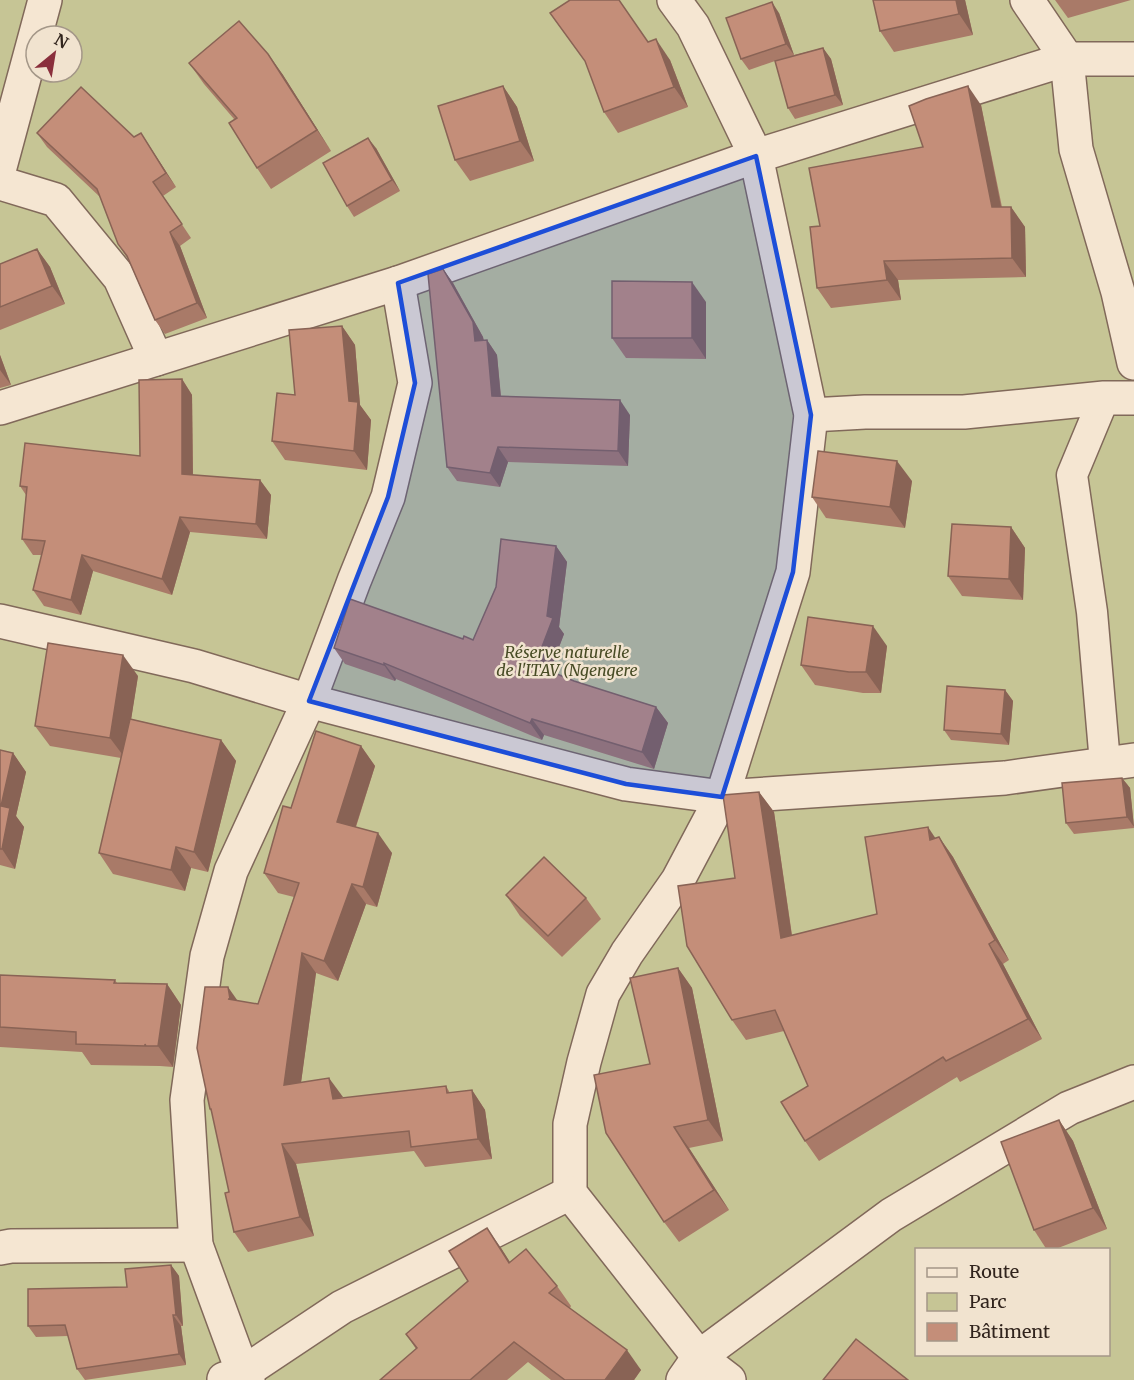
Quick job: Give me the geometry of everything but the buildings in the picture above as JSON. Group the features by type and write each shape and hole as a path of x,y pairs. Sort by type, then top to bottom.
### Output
{"street":[{"path":"0,167 45,0"},
{"path":"674,0 693,27 756,156 811,415 793,572 722,797 678,880 627,953 603,994 570,1124 570,1193 691,1369 729,1380"},
{"path":"1027,0 1067,59 1076,149 1118,292 1134,363"},
{"path":"0,408 398,283 756,156 1067,59 1134,59"},
{"path":"0,183 56,200 120,278 156,359"},
{"path":"398,283 416,383 388,497 309,701 231,871 207,956 187,1100 196,1245 238,1378 342,1307 570,1193"},
{"path":"811,415 865,412 964,412 1119,398"},
{"path":"0,621 194,666 309,701 626,784 722,797 1005,778 1120,761"},
{"path":"691,1369 891,1215 1069,1108 1134,1082"},
{"path":"0,1248 11,1246 196,1245"}],"lane":[{"path":"1119,398 1072,475 1092,612 1120,761"}],"highlighted area":[{"path":"756,156 811,415 793,572 722,797 626,784 309,701 388,497 415,383 398,283"}],"green space":[{"name":"Réserve naturelle de l'ITAV (Ngengere","path":"0,0 1134,0 1134,1380 0,1380"}]}
